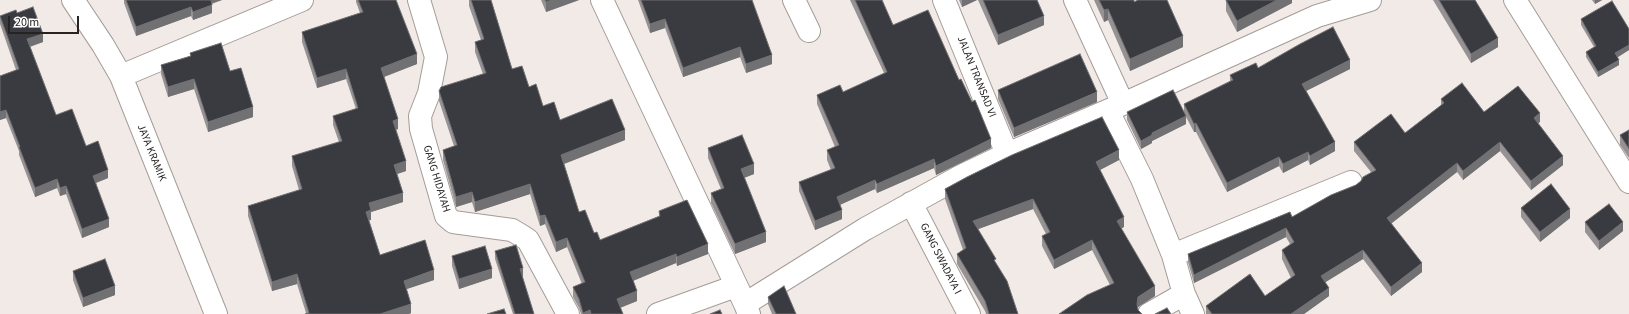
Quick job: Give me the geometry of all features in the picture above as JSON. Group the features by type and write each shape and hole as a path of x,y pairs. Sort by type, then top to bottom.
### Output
{"street":[{"name":"JAYA KRAMIK","path":"73,0 103,45 121,76 216,314"},
{"path":"121,76 302,0"},
{"name":"GANG HIDAYAH","path":"419,0 436,57 429,93 420,116 421,129 446,216 453,222 512,230 528,240 568,314"},
{"path":"602,0 743,301"},
{"path":"794,0 809,31"},
{"name":"JALAN TRANSAD VI","path":"944,0 1007,154"},
{"path":"1075,0 1142,179 1173,255 1184,294 1193,314"},
{"path":"658,314 743,301 911,203 961,176 1007,154 1116,108 1317,16 1370,0"},
{"path":"1515,0 1629,182"},
{"path":"1173,255 1351,182"},
{"name":"GANG SWADAYA I","path":"911,203 969,314"},
{"path":"1149,314 1184,294"}],"building":[{"path":"126,0 211,0 212,5 193,12 191,7 136,27"},
{"path":"358,0 396,0 417,54 381,68 398,119 393,121 406,161 394,165 403,193 369,203 371,210 366,212 380,255 425,240 434,270 404,281 411,304 380,314 305,314 309,313 297,274 272,282 248,206 302,189 292,156 342,141 333,116 358,108 346,69 317,78 302,32 363,12"},
{"path":"471,0 491,0 512,69 522,66 529,87 536,84 543,106 554,102 560,120 612,99 625,130 561,155 579,212 585,210 594,233 597,232 600,240 660,216 659,211 687,200 708,244 677,257 676,254 630,272 637,291 617,299 623,314 591,314 590,310 583,313 579,299 573,287 585,282 567,238 556,242 545,215 540,216 530,184 475,202 472,192 456,197 443,150 457,145 439,91 441,87 486,73 475,42 484,39"},
{"path":"641,0 752,0 772,55 746,64 740,47 683,68 665,19 650,24"},
{"path":"855,0 882,0 893,25 928,10 959,80 961,79 972,102 975,100 991,139 936,166 934,159 877,184 875,180 837,197 842,210 815,221 799,182 835,168 827,150 839,145 817,95 840,85 843,92 887,72"},
{"path":"983,0 1037,0 1044,16 998,35"},
{"path":"1099,0 1134,0 1134,2 1138,0 1167,0 1183,36 1130,59 1108,9 1104,10"},
{"path":"1226,0 1277,0 1237,21"},
{"path":"1439,0 1475,0 1498,38 1471,54"},
{"path":"1612,1 1629,29 1629,45 1615,53 1619,60 1598,72 1586,52 1596,46 1581,19"},
{"path":"33,7 43,34 27,39 56,115 72,109 86,146 98,141 108,170 93,176 109,219 82,229 66,186 60,188 57,179 35,188 6,110 0,112 0,76 19,69 0,16 16,10 17,13"},
{"path":"1333,27 1350,60 1302,84 1335,142 1310,156 1308,152 1283,164 1279,157 1227,183 1196,123 1194,124 1184,104 1233,80 1230,75 1256,63 1258,68"},
{"path":"221,43 230,71 241,68 253,107 208,122 194,79 168,87 161,65 191,56 190,53"},
{"path":"1080,54 1097,92 1014,128 998,90"},
{"path":"1462,83 1484,112 1518,86 1540,113 1534,118 1563,156 1531,181 1500,142 1463,171 1457,163 1387,218 1422,263 1391,287 1363,250 1321,276 1329,288 1291,314 1212,314 1206,306 1250,274 1265,296 1295,275 1282,250 1294,242 1286,228 1194,275 1188,254 1290,212 1292,217 1331,195 1356,185 1363,177 1376,170 1354,142 1391,114 1405,133 1444,103 1441,99"},
{"path":"1173,90 1186,116 1152,133 1152,135 1141,141 1127,112"},
{"path":"1102,117 1119,150 1096,162 1124,217 1117,221 1155,286 1138,297 1138,310 1142,314 1059,314 1087,295 1114,283 1092,240 1054,260 1042,236 1050,232 1033,199 973,221 996,259 994,260 1007,281 1018,314 989,314 985,301 957,254 966,248 945,189 1012,155"},
{"path":"1629,130 1629,149 1620,135"},
{"path":"742,135 754,164 741,169 766,232 735,244 711,193 724,188 708,148"},
{"path":"1551,184 1570,209 1540,232 1521,208"},
{"path":"1609,204 1623,222 1599,241 1585,222"},
{"path":"516,245 523,268 520,269 534,314 515,314 495,251"},
{"path":"485,246 492,269 459,279 452,256"},
{"path":"105,259 115,286 83,298 73,271"},
{"path":"784,286 796,314 776,314 768,297"},
{"path":"1167,308 1171,314 1155,314"},
{"path":"504,309 506,314 487,314"},
{"path":"720,310 722,314 710,314"}]}
